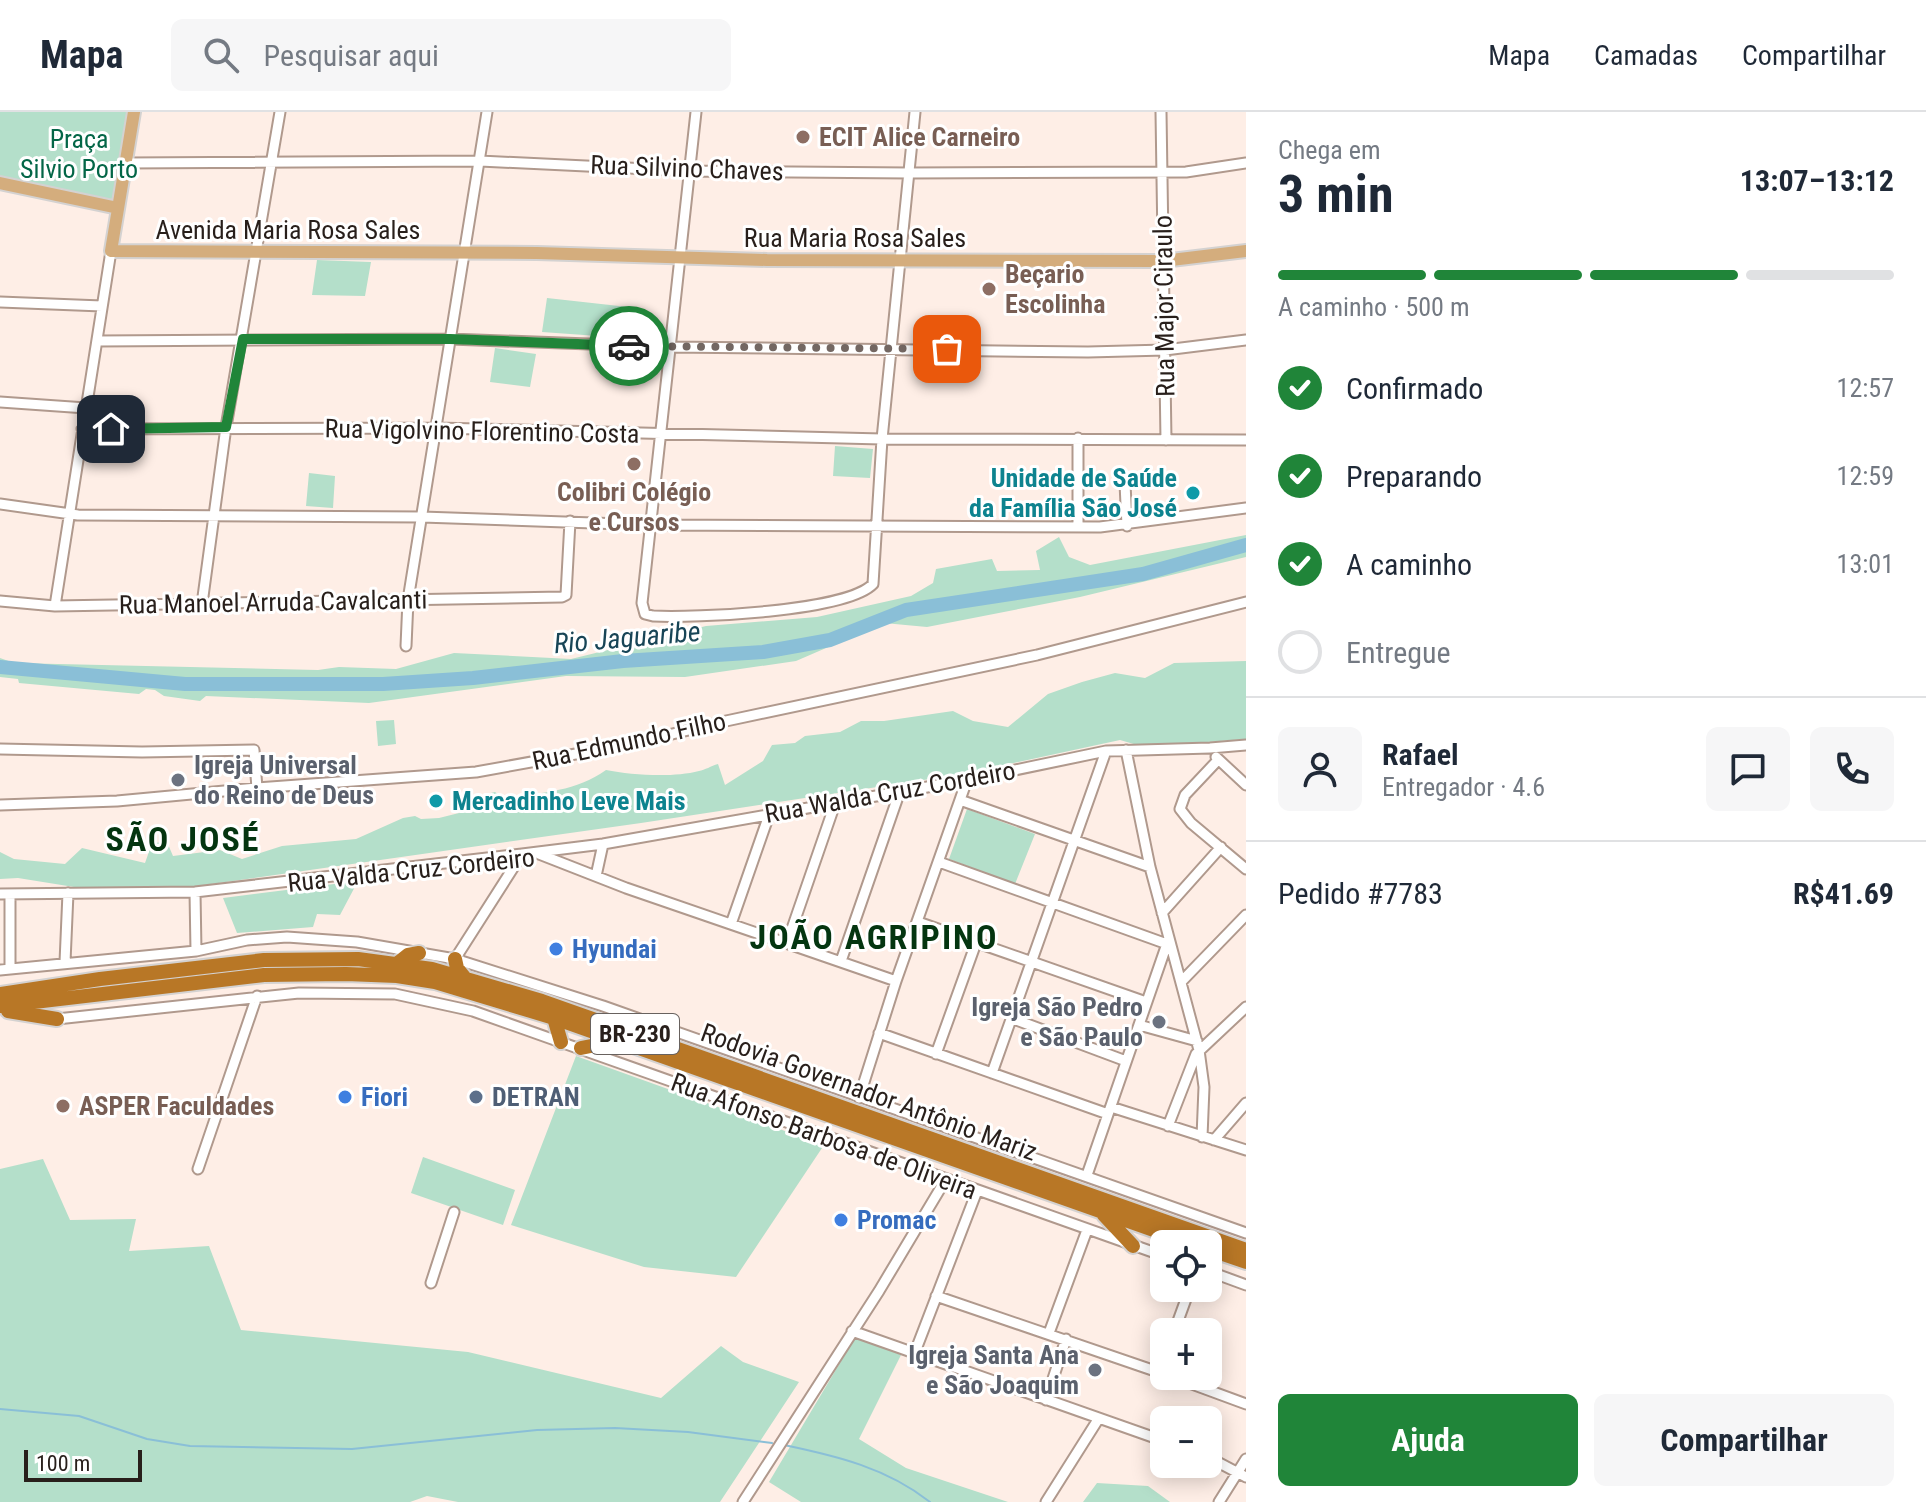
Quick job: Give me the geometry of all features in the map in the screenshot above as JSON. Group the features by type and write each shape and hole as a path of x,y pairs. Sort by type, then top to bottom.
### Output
{"highway":[{"path":"398,963 408,955 419,953"},
{"name":"Rodovia Governador Antônio Mariz","path":"0,994 264,960 358,959 398,963 465,978 542,1001 1246,1250"},
{"path":"455,959 457,968 465,978"},
{"name":"Rodovia Governador Antônio Mariz","path":"0,1009 264,975 397,976 435,982 554,1018 1153,1230"},
{"path":"0,1009 57,1019"},
{"path":"554,1018 561,1042"},
{"path":"581,1048 616,1041"},
{"path":"1101,1212 1133,1246"},
{"path":"1222,1254 1246,1262"}],"main road":[{"path":"111,251 134,112"},
{"path":"0,183 118,208"},
{"name":"Avenida Maria Rosa Sales","path":"111,251 464,253"},
{"name":"Rua Maria Rosa Sales","path":"464,253 681,259 1163,261 1246,251"}],"street":[{"path":"202,604 226,427 280,112"},
{"path":"406,646 408,600 487,112"},
{"path":"696,112 643,598 643,612 653,616 772,612 857,594 870,587 874,573 882,439 915,112"},
{"name":"Rua Major Ciraulo","path":"1161,112 1166,440"},
{"name":"Rua Silvino Chaves","path":"126,163 480,161 690,171 909,173 1200,171 1246,163"},
{"path":"55,606 111,251"},
{"path":"0,302 102,306"},
{"path":"97,341 450,339 670,347 1165,350 1246,340"},
{"path":"0,402 86,408"},
{"name":"Rua Vigolvino Florentino Costa","path":"82,429 436,428 882,439 1078,438"},
{"path":"1078,527 1078,438 1246,440"},
{"path":"1125,483 1127,526"},
{"path":"0,504 68,513 422,517 650,525 1078,527 1127,526 1246,508"},
{"name":"Rua Manoel Arruda Cavalcanti","path":"0,601 55,606 562,597 567,592 570,521"},
{"name":"Rua Edmundo Filho","path":"0,805 117,801 476,772 631,744 1037,655 1246,602"},
{"name":"Rua Walda Cruz Cordeiro","path":"536,853 967,780 1106,751 1246,745"},
{"path":"1210,748 1218,760 1246,785"},
{"path":"0,749 142,752 254,750 257,788"},
{"path":"1126,750 1168,941 1198,1045 1204,1087 1202,1137"},
{"path":"992,1073 1106,751"},
{"path":"1218,760 1189,789 1180,804 1184,816 1246,869"},
{"path":"859,1098 896,981 967,780"},
{"path":"841,961 900,791"},
{"path":"960,800 1150,867"},
{"path":"787,943 836,801"},
{"path":"731,924 769,815"},
{"path":"596,876 603,844"},
{"path":"1162,913 1221,847"},
{"name":"Rua Valda Cruz Cordeiro","path":"5,894 195,892 536,853 896,981"},
{"path":"455,959 522,854"},
{"path":"939,862 1168,941"},
{"path":"195,892 196,951"},
{"path":"65,962 68,893"},
{"path":"5,894 5,970 196,951 247,940 287,937 357,942 455,959 603,1006 1246,1233"},
{"path":"1181,982 1246,915"},
{"path":"918,922 1146,1002"},
{"path":"1087,1175 1168,941"},
{"path":"936,1054 976,943"},
{"name":"Rua Afonso Barbosa de Oliveira","path":"57,1019 257,996 334,992 405,995 473,1011 581,1048 1150,1251"},
{"path":"198,1169 257,996"},
{"path":"1168,1126 1198,1045 1246,1007"},
{"path":"1011,1018 1126,1061"},
{"path":"1139,1025 1198,1045"},
{"path":"879,1033 992,1073 1246,1150"},
{"path":"1214,1140 1246,1103"},
{"path":"743,1502 879,1291 946,1179"},
{"path":"915,1352 977,1191"},
{"path":"431,1283 454,1212"},
{"path":"1049,1333 1087,1230"},
{"path":"1222,1276 1246,1285"},
{"path":"936,1296 1150,1369"},
{"path":"852,1331 1150,1436"},
{"path":"1046,1400 1066,1339"},
{"path":"1208,1390 1246,1404"},
{"path":"1046,1502 1099,1418"},
{"path":"1219,1502 1242,1474 1246,1459"},
{"path":"1222,1464 1242,1474"}],"green space":[{"name":"Praça Silvio Porto","path":"0,112 132,112 117,207 0,179"},
{"path":"317,260 371,262 365,296 312,295"},
{"path":"547,298 628,307 626,338 542,332"},
{"path":"495,348 536,354 530,387 490,382"},
{"path":"835,446 873,449 870,478 833,476"},
{"path":"309,473 335,476 333,508 306,506"},
{"path":"1246,535 1246,557 1080,597 927,627 884,623 796,661 685,677 566,676 369,703 206,696 200,701 164,696 155,690 146,689 139,694 19,683 18,679 0,677 0,658 14,663 318,670 339,667 396,669 454,653 571,659 706,626 817,617 911,596 933,583 936,569 992,559 997,571 1040,570 1036,551 1059,537 1069,557 1090,565"},
{"path":"1246,661 1246,739 1144,747 1120,740 963,774 190,887 74,887 18,878 0,879 0,852 14,859 65,864 82,848 145,863 152,843 167,842 173,856 220,850 242,859 282,846 356,839 403,818 439,818 463,812 470,798 495,792 503,798 557,790 582,783 606,770 665,775 701,770 718,764 725,785 763,761 772,745 795,743 805,736 840,732 861,721 884,721 953,711 973,721 1008,727 1048,694 1082,682 1115,673 1145,678 1174,663"},
{"path":"394,720 396,744 378,746 376,721"},
{"path":"967,809 1035,834 1015,884 949,859"},
{"path":"358,881 340,915 317,914 313,927 237,933 223,898"},
{"path":"576,1056 824,1145 736,1277 644,1267 511,1225"},
{"path":"423,1157 515,1190 503,1225 411,1193"},
{"path":"43,1159 70,1220 136,1219 129,1251 209,1246 241,1330 468,1352 661,1398 721,1346 743,1362 799,1382 720,1502 458,1502 427,1496 410,1502 0,1502 0,1169"},
{"path":"856,1336 901,1355 859,1439 906,1468 1008,1502 801,1502 769,1482"},
{"path":"1097,1483 1148,1486 1170,1502 1083,1502"}],"waterway":[{"name":"Rio Jaguaribe","path":"0,667 185,684 383,684 473,678 623,661 763,652 830,640 906,610 1143,574 1246,545"},
{"path":"0,1409 79,1416 147,1439 190,1446 352,1449 537,1430 615,1428 688,1432 772,1443"},
{"path":"784,1445 879,1472 930,1502"}],"way so far":[{"path":"629,346 947,349"}],"place":[{"name":"ECIT Alice Carneiro","path":"803,137"},
{"name":"Beçario Escolinha","path":"989,289"},
{"name":"Colibri Colégio e Cursos","path":"634,464"},
{"name":"Unidade de Saúde da Família São José","path":"1193,493"},
{"name":"Igreja Universal do Reino de Deus","path":"178,780"},
{"name":"Mercadinho Leve Mais","path":"436,801"},
{"name":"Hyundai","path":"556,949"},
{"name":"Igreja São Pedro e São Paulo","path":"1159,1022"},
{"name":"Fiori","path":"345,1097"},
{"name":"DETRAN","path":"476,1097"},
{"name":"ASPER Faculdades","path":"63,1106"},
{"name":"Promac","path":"841,1220"},
{"name":"Igreja Santa Ana e São Joaquim","path":"1095,1370"}],"district":[{"name":"SÃO JOSÉ","path":"183,839"},
{"name":"JOÃO AGRIPINO","path":"874,937"}],"route":[{"path":"111,429 226,427 243,339 450,339 629,346"}]}
